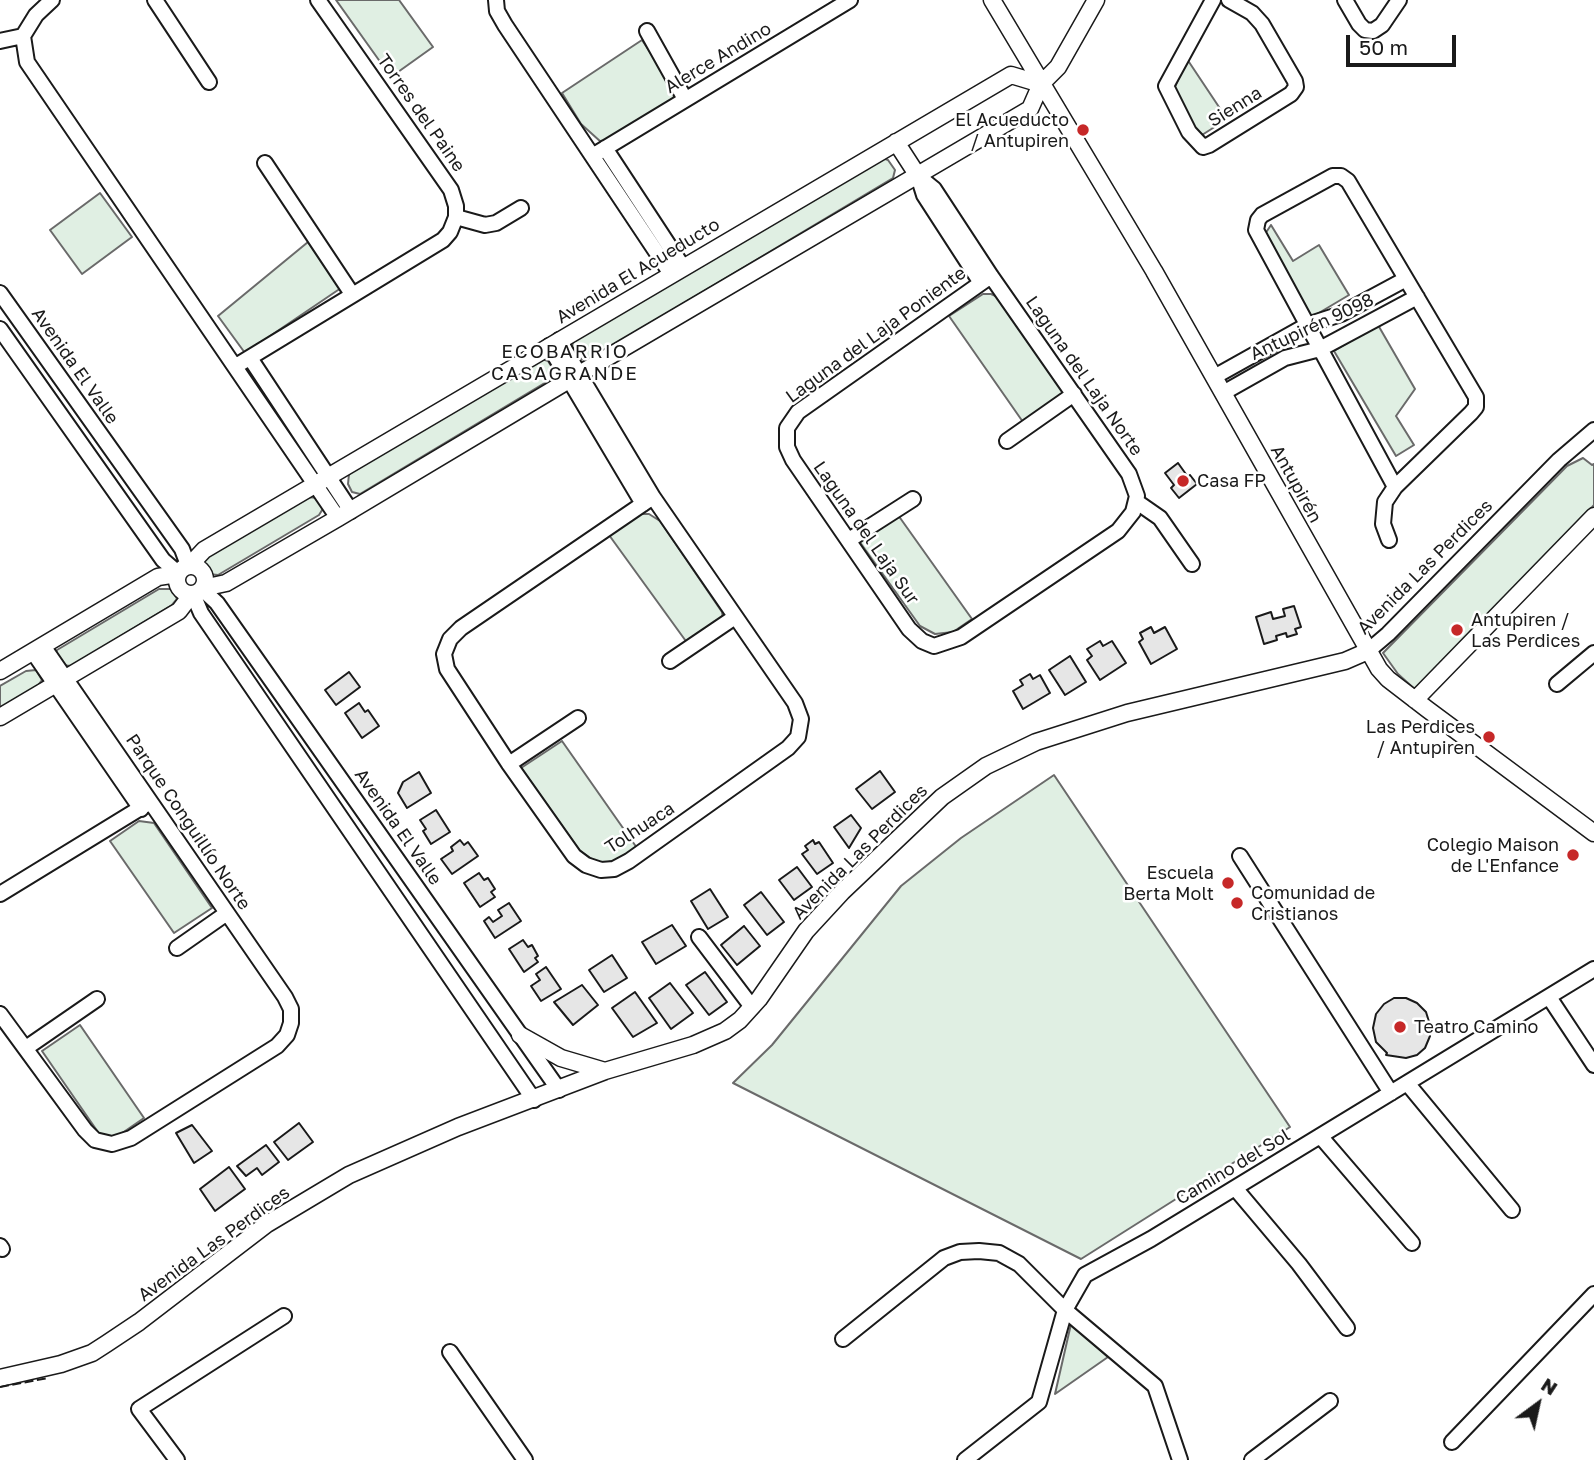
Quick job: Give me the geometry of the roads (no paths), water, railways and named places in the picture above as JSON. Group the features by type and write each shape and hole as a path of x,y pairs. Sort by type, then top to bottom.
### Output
{"street":[{"path":"52,0 36,15 23,36 27,62 236,366 345,514"},
{"path":"155,0 209,82"},
{"name":"Torres del Paine","path":"318,0 451,190 456,217"},
{"path":"496,0 497,10 505,25 600,152 677,270"},
{"name":"Alerce Andino","path":"600,152 838,10 850,0"},
{"name":"Antupirén","path":"992,0 1142,250 1368,651 1388,679 1594,833"},
{"path":"183,570 179,588 197,591 226,583 1030,109 1041,84 1058,67 1096,0"},
{"name":"Sienna","path":"1213,0 1166,86 1189,132 1203,147 1291,94 1296,88 1295,81 1262,24 1252,13 1228,0"},
{"path":"1345,0 1359,24 1365,30 1373,32 1382,25 1399,0"},
{"path":"647,31 685,99"},
{"path":"0,41 23,36"},
{"name":"Avenida El Acueducto","path":"0,671 158,576 183,570 204,550 1012,75 1041,84"},
{"path":"896,142 918,176"},
{"path":"265,163 352,295"},
{"name":"Laguna del Laja Norte","path":"918,176 934,189 986,280 1074,394 1129,474 1136,491 1136,502"},
{"name":"Antupirén 9098","path":"1214,377 1307,325 1341,314 1406,279 1348,181 1341,176 1333,176 1262,215 1256,223 1257,233 1307,325"},
{"path":"236,366 443,240 450,232 456,217 485,225 496,223 521,208"},
{"path":"1389,540 1383,524 1385,502 1395,487 1471,413 1476,404 1475,393 1406,279"},
{"name":"Laguna del Laja Poniente","path":"787,428 798,412 986,280"},
{"name":"Avenida El Valle","path":"0,293 182,549 183,570"},
{"name":"Antupirén 9098","path":"1223,393 1285,358 1320,349 1417,297"},
{"path":"1307,325 1395,487"},
{"path":"0,330 163,560 183,570 202,571 205,581 179,611 0,717"},
{"path":"554,343 648,500"},
{"path":"250,358 322,480"},
{"path":"1007,440 1074,394"},
{"name":"Laguna del Laja Sur","path":"787,428 787,447 793,460 909,629 922,641 934,646 961,637 1118,531 1129,518 1136,502"},
{"name":"Avenida Las Perdices","path":"0,1378 42,1370 92,1353 139,1322 267,1224 317,1193 372,1164 605,1071 706,1041 733,1026 752,1007 820,915 942,797 986,765 1036,742 1127,713 1345,661 1368,651 1388,634 1559,460 1594,430"},
{"path":"849,540 913,499"},
{"name":"Tolhuaca","path":"648,500 735,617 798,708 802,719 797,737 788,748 629,862 608,870 593,869 580,861 509,764 447,669 444,654 446,646 461,628 648,500"},
{"path":"1136,502 1160,518 1192,564"},
{"path":"1415,700 1594,516"},
{"path":"197,591 198,610 534,1100"},
{"name":"Avenida El Valle","path":"197,591 217,603 559,1090"},
{"path":"670,661 735,617"},
{"name":"Parque Conguillío Norte","path":"26,1048 85,1130 95,1140 106,1144 119,1143 277,1046 287,1035 291,1023 291,1009 285,997 227,913 146,805 38,649"},
{"path":"1557,684 1594,653"},
{"path":"509,764 578,718"},
{"path":"303,762 320,750"},
{"path":"0,894 146,805"},
{"path":"1240,856 1391,1093"},
{"path":"386,883 405,871"},
{"path":"177,948 227,913"},
{"path":"699,937 752,1007"},
{"name":"Camino del Sol","path":"965,1460 1039,1402 1065,1310 1086,1275 1321,1137 1594,969"},
{"path":"1549,997 1594,1065"},
{"path":"0,1014 26,1048 97,999"},
{"path":"520,1035 561,1058 605,1071"},
{"path":"1407,1083 1512,1210"},
{"path":"1321,1137 1412,1243"},
{"path":"1235,1188 1348,1328"},
{"path":"843,1339 944,1258 960,1252 999,1253 1010,1258 1065,1310 1155,1386 1180,1460"},
{"path":"1452,1442 1594,1294"},
{"path":"177,1460 139,1409 284,1316"},
{"path":"450,1352 525,1460"},
{"path":"1252,1460 1329,1401"}],"place":[{"name":"El Acueducto / Antupiren","path":"1083,130"},
{"name":"Casa FP","path":"1183,481"},
{"name":"Antupiren / Las Perdices","path":"1457,630"},
{"name":"Las Perdices / Antupiren","path":"1489,737"},
{"name":"Colegio Maison de L'Enfance","path":"1573,855"},
{"name":"Escuela Berta Molt","path":"1228,883"},
{"name":"Comunidad de Cristianos","path":"1237,903"},
{"name":"Teatro Camino","path":"1400,1027"}],"district":[{"name":"ECOBARRIO CASAGRANDE","path":"565,363"}]}
